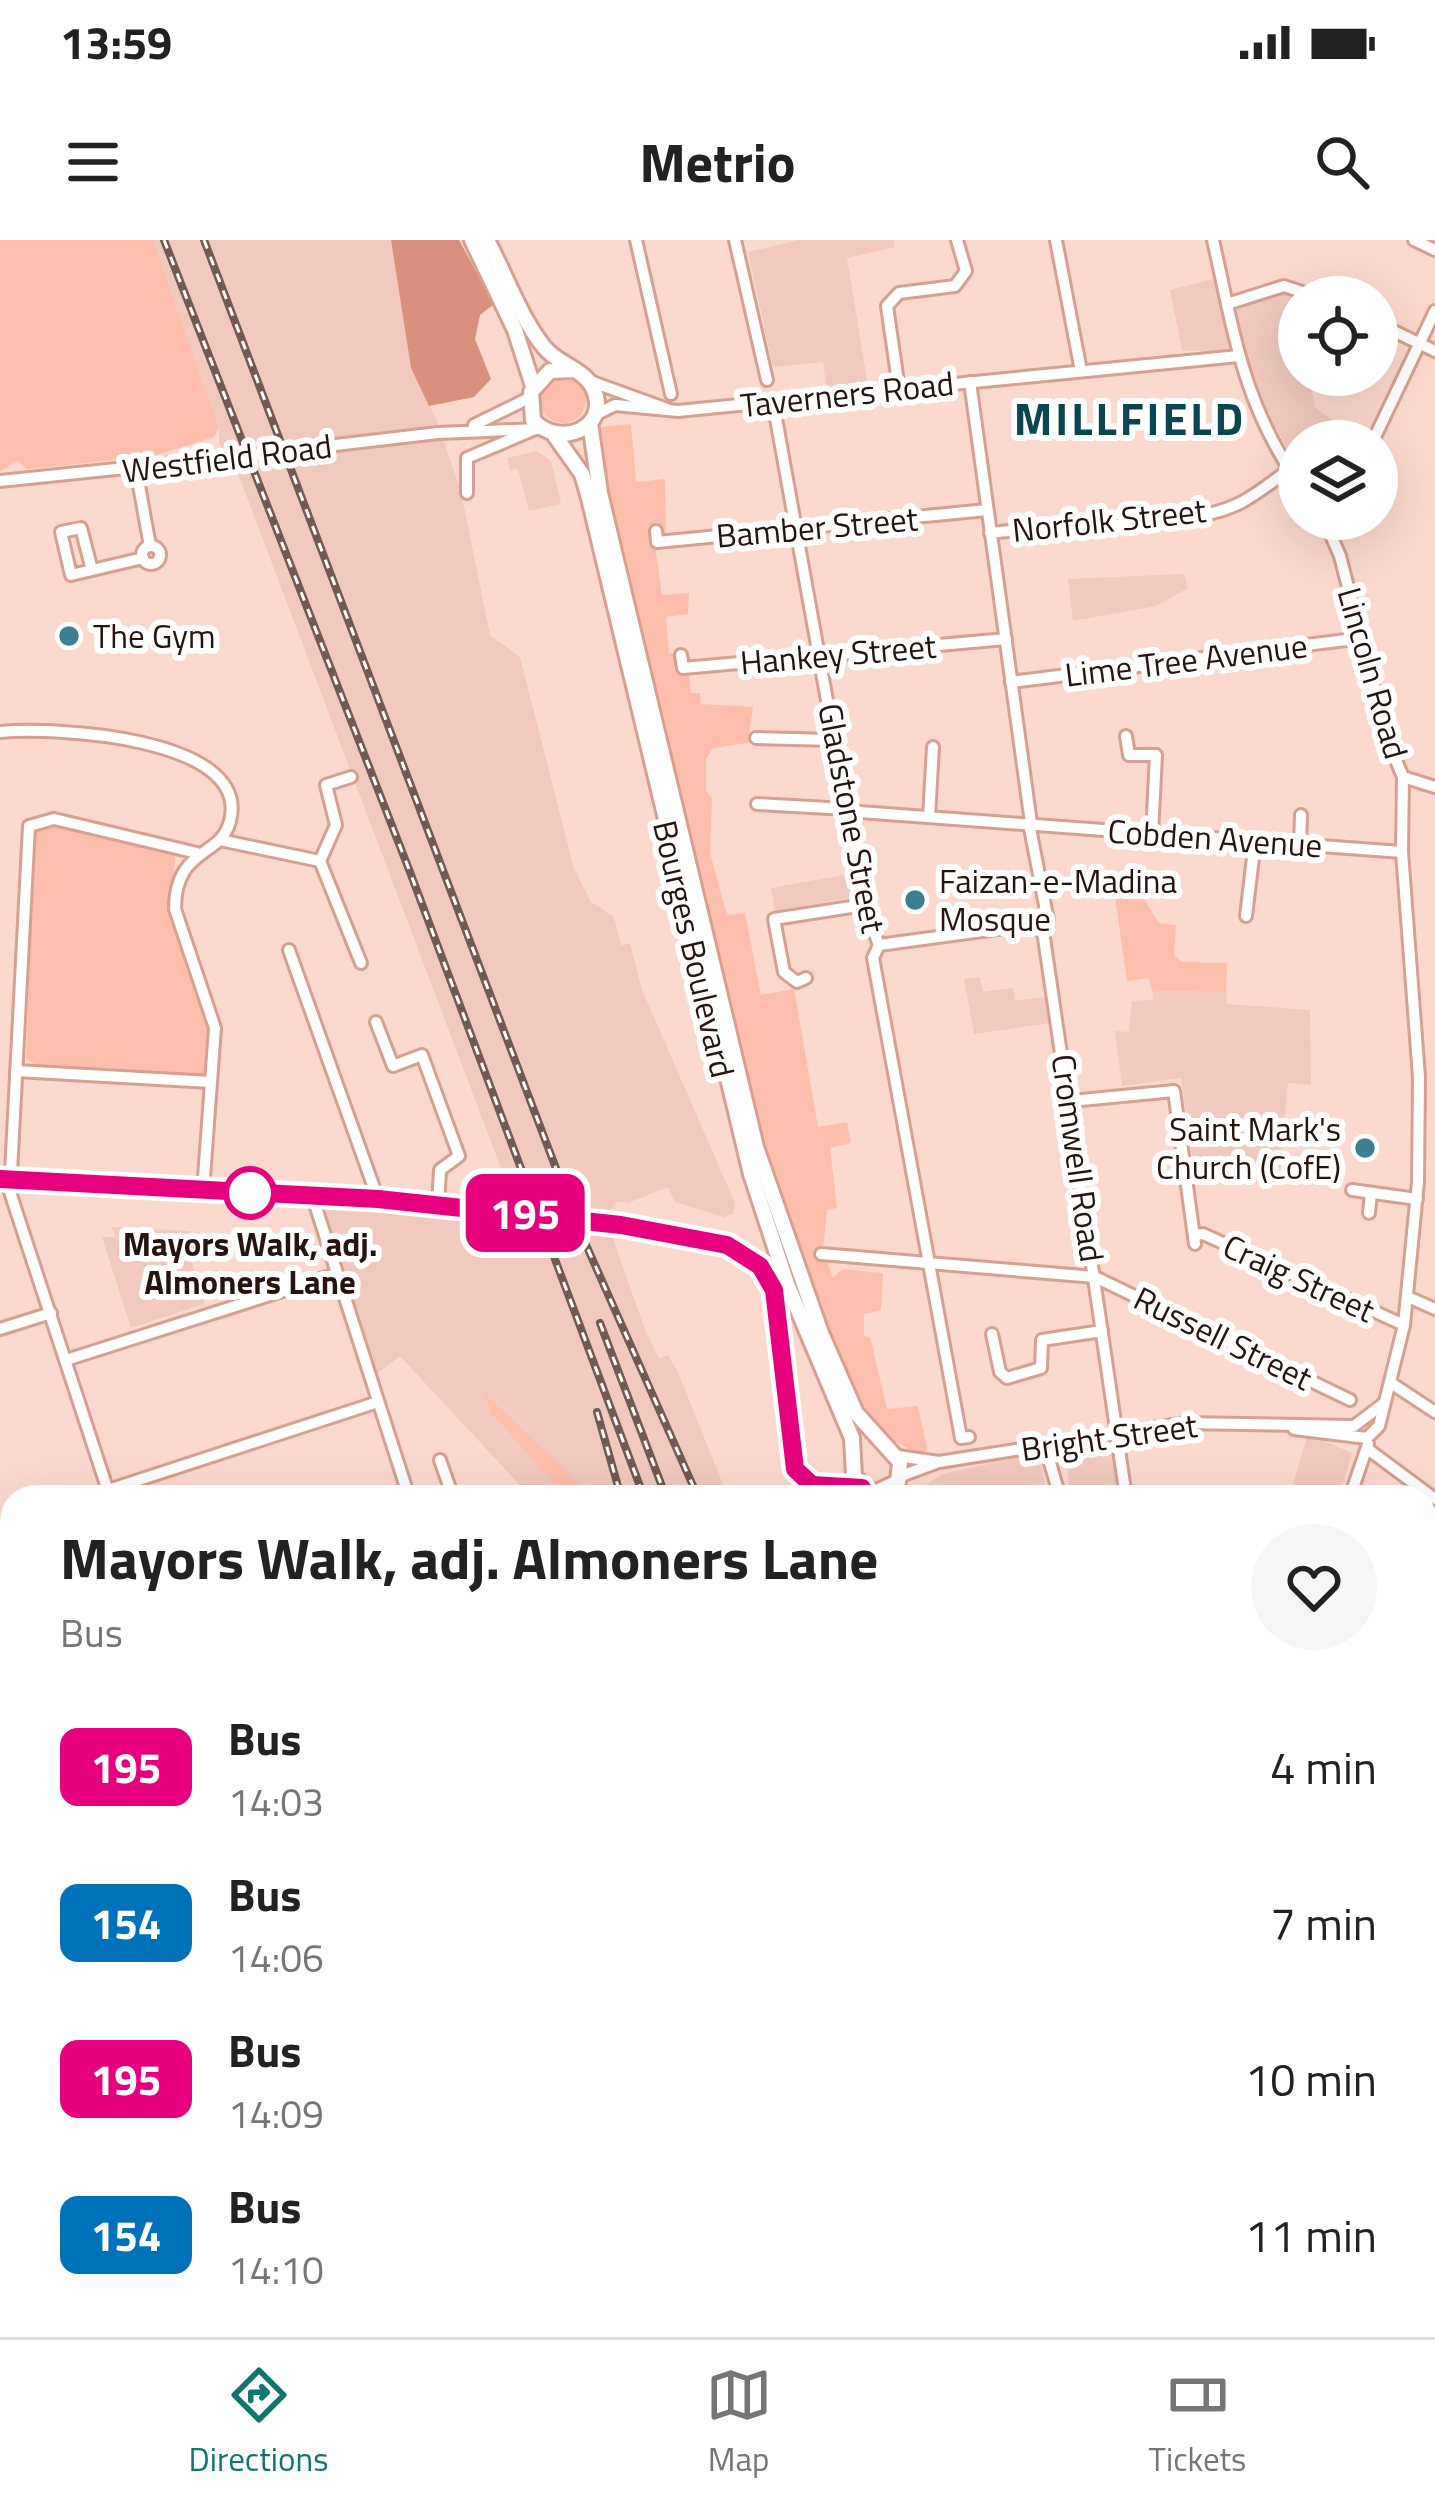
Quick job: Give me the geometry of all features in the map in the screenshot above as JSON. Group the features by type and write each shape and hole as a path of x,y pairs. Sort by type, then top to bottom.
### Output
{"main road":[{"path":"472,240 515,330 543,431 574,434 592,419 596,397 587,380 545,349 487,240"},
{"path":"531,392 550,371 573,370"},
{"name":"Bourges Boulevard","path":"592,419 616,562 756,1147 821,1333 856,1413 880,1445"},
{"name":"Bourges Boulevard","path":"543,431 582,474 751,1174 788,1284 867,1485"},
{"path":"855,1464 880,1445 898,1456 900,1485"}],"street":[{"path":"636,240 671,394"},
{"path":"734,240 767,380"},
{"path":"899,389 887,306 899,293 955,286 966,271 957,240"},
{"path":"1056,240 1081,371"},
{"path":"1213,240 1239,356 1266,437 1278,454"},
{"path":"1414,240 1435,250"},
{"path":"1227,304 1278,288"},
{"path":"1383,420 1435,310"},
{"path":"1398,332 1435,351"},
{"name":"Taverners Road","path":"592,419 615,405 670,411 1239,356"},
{"name":"Taverners Road","path":"587,380 628,397 652,399 670,411"},
{"name":"Cromwell Road","path":"970,382 1030,823 1048,921 1043,931 1124,1485"},
{"name":"Westfield Road","path":"453,431 494,419 531,392"},
{"name":"Gladstone Street","path":"773,402 864,905 879,945 873,958 961,1438 969,1437"},
{"name":"Westfield Road","path":"0,481 453,431 543,431"},
{"path":"467,493 467,458 543,431"},
{"path":"92,570 142,558 150,546 136,469"},
{"name":"Norfolk Street","path":"990,533 1047,524 1168,520 1239,504 1278,477"},
{"name":"Bamber Street","path":"653,539 987,511"},
{"name":"Lincoln Road","path":"1333,540 1403,777 1402,852 1419,1077 1418,1199 1404,1325 1378,1426 1362,1436"},
{"name":"Lime Tree Avenue","path":"1011,682 1362,638"},
{"name":"Hankey Street","path":"678,664 1006,639"},
{"path":"0,733 48,728 192,756 219,776 232,810 220,840 197,853 176,889 176,909 214,1028 203,1191"},
{"path":"1126,736 1129,755 1156,755 1152,833"},
{"path":"756,738 834,740"},
{"path":"929,817 933,747"},
{"path":"351,777 326,785 336,825 320,861 361,963"},
{"path":"1403,777 1435,787"},
{"name":"Cobden Avenue","path":"757,804 1402,852"},
{"path":"1300,844 1301,814"},
{"path":"106,1485 5,1179 16,1072 29,826 54,819 197,853"},
{"path":"220,840 320,861"},
{"path":"1246,916 1255,842"},
{"path":"806,978 797,982 784,972 772,914 864,905"},
{"path":"879,945 1026,926 1043,931"},
{"path":"289,950 378,1199"},
{"path":"376,1022 393,1066 422,1055 459,1156 440,1170 438,1205"},
{"path":"16,1072 211,1082"},
{"name":"Craig Street","path":"1071,1101 1174,1091 1194,1239 1203,1234 1404,1325"},
{"path":"5,1179 378,1199 629,1226 727,1245 760,1266 778,1305 795,1469 807,1482 820,1485"},
{"path":"1418,1182 1435,1183"},
{"path":"1352,1190 1418,1199"},
{"path":"1369,1213 1371,1193"},
{"path":"312,1195 405,1485"},
{"name":"Russell Street","path":"828,1258 1095,1276 1341,1400"},
{"path":"66,1360 336,1274"},
{"path":"1408,1297 1435,1309"},
{"path":"0,1329 51,1312"},
{"path":"992,1334 1000,1372 1007,1378 1041,1367 1042,1340 1102,1331"},
{"path":"1391,1383 1435,1412"},
{"path":"135,1485 379,1402"},
{"name":"Bright Street","path":"898,1456 939,1462 1117,1430 1219,1422 1362,1436"},
{"path":"1354,1485 1361,1467 1362,1436"},
{"path":"1362,1436 1420,1485"},
{"path":"1009,1451 1048,1456 1056,1485"},
{"path":"440,1460 452,1473 452,1485"},
{"name":"Bright Street","path":"900,1485 939,1462"},
{"path":"826,1485 855,1464"}],"shaded area":[{"path":"0,240 153,240 219,428 214,437 154,456 27,469 17,461 0,471"},
{"path":"153,240 391,240 411,368 437,421 461,492 490,635 520,657 574,869 591,902 614,917 621,945 630,944 642,990 735,1203 733,1214 724,1217 675,1202 668,1187 628,1203 617,1201 605,1217 646,1332 659,1358 668,1355 678,1372 723,1485 520,1485 400,1356 375,1375 317,1192 511,1206 518,1213 234,463 219,444 219,428"},
{"path":"391,240 459,240 494,304 480,315 475,339 491,379 474,397 429,406 411,368"},
{"path":"799,240 893,240 895,247 847,258 868,386 827,390 823,362 773,367 748,252"},
{"path":"1214,279 1217,290 1237,303 1278,293 1278,396 1313,396 1315,407 1333,420 1278,420 1278,432 1260,402 1246,350 1182,351 1170,290"},
{"path":"563,377 580,383 586,400 580,417 563,423 546,417 540,400 546,383"},
{"path":"631,424 636,482 665,479 666,537 653,532 662,595 689,593 688,614 666,617 669,653 677,653 679,674 689,674 691,693 700,693 701,704 753,707 748,743 713,748 706,759 706,790 712,799 710,853 727,915 745,913 761,995 794,989 818,1127 847,1122 851,1143 830,1148 837,1208 827,1210 823,1249 833,1278 842,1269 883,1273 881,1310 864,1314 864,1336 870,1337 887,1409 918,1406 927,1448 923,1456 882,1435 858,1404 826,1332 765,1156 604,478 600,427"},
{"path":"537,451 551,461 561,504 529,511 518,469 510,470 507,458"},
{"path":"1184,574 1188,588 1156,606 1073,621 1068,579"},
{"path":"51,823 168,847 175,854 172,912 209,1028 205,1076 40,1068 26,1058 35,836 39,825"},
{"path":"849,874 853,897 775,911 771,888"},
{"path":"1115,897 1144,899 1159,923 1176,925 1174,955 1182,962 1227,963 1226,992 1152,991 1149,978 1127,981"},
{"path":"980,977 983,992 1013,988 1015,1001 1046,997 1050,1023 974,1034 964,979"},
{"path":"1152,991 1226,992 1227,1004 1310,1010 1311,1085 1288,1083 1279,1175 1193,1164 1181,1078 1122,1086 1115,1031 1129,1032 1132,1001 1153,1000"},
{"path":"112,1227 190,1231 204,1256 191,1260 204,1304 131,1328 102,1237 116,1237"},
{"path":"483,1392 579,1485 556,1485 491,1413"},
{"path":"1308,1434 1352,1453 1343,1485 1293,1485"},
{"path":"1114,1437 1119,1485 1069,1485 1067,1447"},
{"path":"1021,1457 1040,1460 1045,1485 926,1485 942,1474"}],"railway":[{"path":"164,240 410,872 640,1485"},
{"path":"204,240 579,1229 693,1485"},
{"path":"600,1323 661,1485"},
{"path":"597,1412 618,1485"}],"bus line":[{"name":"195","path":"0,1179 378,1199 621,1225 727,1245 760,1266 774,1290 795,1469 812,1485"}],"place":[{"name":"The Gym","path":"69,636"},
{"name":"Faizan-e-Madina Mosque","path":"915,900"},
{"name":"Saint Mark's Church (CofE)","path":"1365,1148"},
{"name":"Mayors Walk, adj. Almoners Lane","path":"250,1193"}],"district":[{"name":"MILLFIELD","path":"1130,419"}]}
